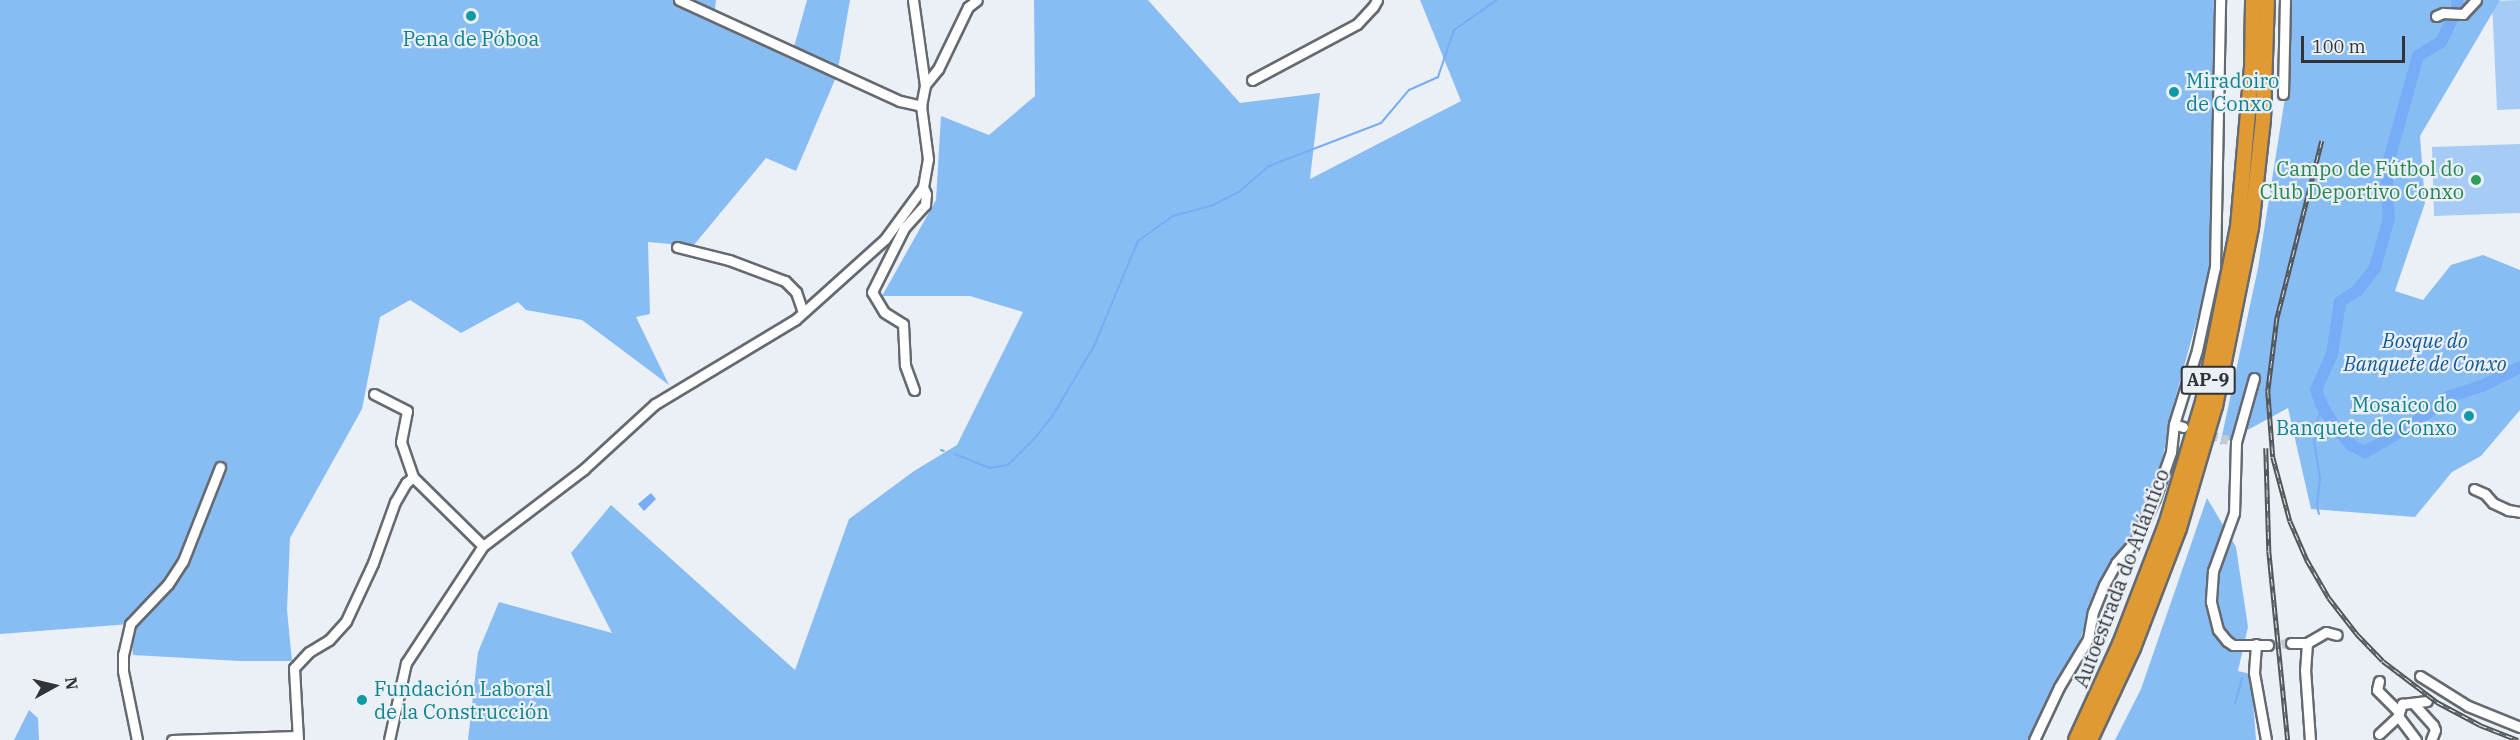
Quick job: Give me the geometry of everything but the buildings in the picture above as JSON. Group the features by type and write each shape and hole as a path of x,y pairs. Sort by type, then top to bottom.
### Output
{"highway":[{"name":"Autoestrada do Atlántico","path":"2076,740 2120,644 2166,525 2203,402 2238,227 2252,67 2253,0"},
{"name":"Autoestrada do Atlántico","path":"2090,740 2133,648 2179,528 2216,406 2250,228 2263,119 2267,0"}],"street":[{"path":"679,0 900,101 921,106"},
{"path":"389,740 406,663 483,546 584,469 655,404 803,312 885,239 923,187 928,159 921,106 925,86 914,0"},
{"path":"925,86 938,69 968,8 977,0"},
{"path":"1252,80 1357,24 1377,0"},
{"path":"2034,740 2059,687 2088,639 2093,612 2104,585 2116,562 2135,541 2155,498 2171,452 2197,350 2216,267 2220,0"},
{"path":"2283,94 2285,0"},
{"path":"2436,16 2463,14 2476,0"},
{"path":"915,390 905,365 903,324 884,312 872,292 904,228 925,205 926,194 923,187"},
{"path":"677,247 729,260 785,281 796,292 803,312"},
{"path":"2254,378 2232,441 2234,513 2213,571 2211,602 2218,630 2233,645 2268,645"},
{"path":"374,394 407,411 400,442 413,477 483,546"},
{"path":"137,740 123,671 123,655 130,624 168,584 183,561 220,467"},
{"path":"172,740 298,738 294,668 309,652 329,640 346,621 374,563 395,502 406,483 413,477"},
{"path":"2474,489 2485,494 2493,503 2508,510 2520,512"},
{"path":"2291,643 2307,643 2326,632 2337,635"},
{"path":"2307,643 2305,669 2310,740"},
{"path":"2254,644 2254,673 2266,740"},
{"path":"2420,676 2487,716 2520,727"},
{"path":"2379,681 2377,690 2398,713 2416,740"},
{"path":"2379,734 2398,713 2402,704 2427,701"},
{"path":"2413,702 2435,730 2431,740"},
{"path":"2426,716 2436,710"}],"shaded area":[{"path":"2520,0 2520,109 2497,110 2492,1"},
{"name":"Campo de Fútbol do Club Deportivo Conxo","path":"2520,144 2520,213 2434,216 2432,147"},
{"path":"651,493 656,499 644,511 638,504"}],"green space":[{"path":"0,0 716,0 715,9 792,54 807,0 850,0 837,75 796,171 766,158 693,246 648,242 650,314 636,317 669,385 582,320 526,310 518,302 461,333 410,300 380,317 362,409 290,538 287,610 292,661 240,661 133,655 130,624 0,634"},
{"path":"1034,0 1148,0 1240,103 1320,93 1310,179 1461,101 1420,0 2217,0 2211,268 2174,403 2158,479 2141,516 2096,595 2077,648 2040,714 2029,740 468,740 478,652 499,602 612,633 571,553 611,505 795,670 849,519 914,471 957,445 1023,312 970,296 882,296 936,200 941,116 989,135 1035,96"},
{"name":"Bosque do Banquete de Conxo","path":"2288,0 2500,0 2420,136 2425,203 2395,291 2423,300 2451,265 2483,255 2520,270 2520,410 2481,456 2452,472 2415,517 2311,509 2288,408 2220,445 2258,268 2291,60"},
{"path":"2207,498 2236,547 2248,627 2238,671 2251,674 2256,740 2115,740 2141,689"},
{"path":"29,710 38,718 39,740 14,740"}],"waterway":[{"path":"955,454 989,468 1008,465 1035,438 1053,415 1094,346 1138,241 1173,216 1211,206 1240,191 1269,166 1381,123 1409,90 1438,77 1454,30 1497,0"},
{"path":"2457,0 2458,6 2441,42 2418,56 2389,160 2387,184 2389,218 2375,268 2358,290 2340,302 2332,354 2316,390 2322,406 2335,427 2351,445 2365,452 2412,425 2448,397 2482,386 2520,367"},
{"path":"2319,514 2317,506 2320,478 2313,435 2322,406"},
{"path":"2235,704 2242,678"}],"tunnel":[{"path":"2183,427 2228,440"},
{"path":"2268,645 2291,643"}],"railway":[{"path":"2322,141 2277,319 2268,391 2273,457 2290,521 2307,560 2329,598 2357,634 2383,661 2437,702 2480,725 2518,740"},
{"path":"2266,448 2269,551 2288,740"}],"place":[{"name":"Pena de Póboa","path":"471,16"},
{"name":"Miradoiro de Conxo","path":"2174,92"},
{"name":"Campo de Fútbol do Club Deportivo Conxo","path":"2476,180"},
{"name":"Mosaico do Banquete de Conxo","path":"2469,416"},
{"name":"Fundación Laboral de la Construcción","path":"362,700"}]}
